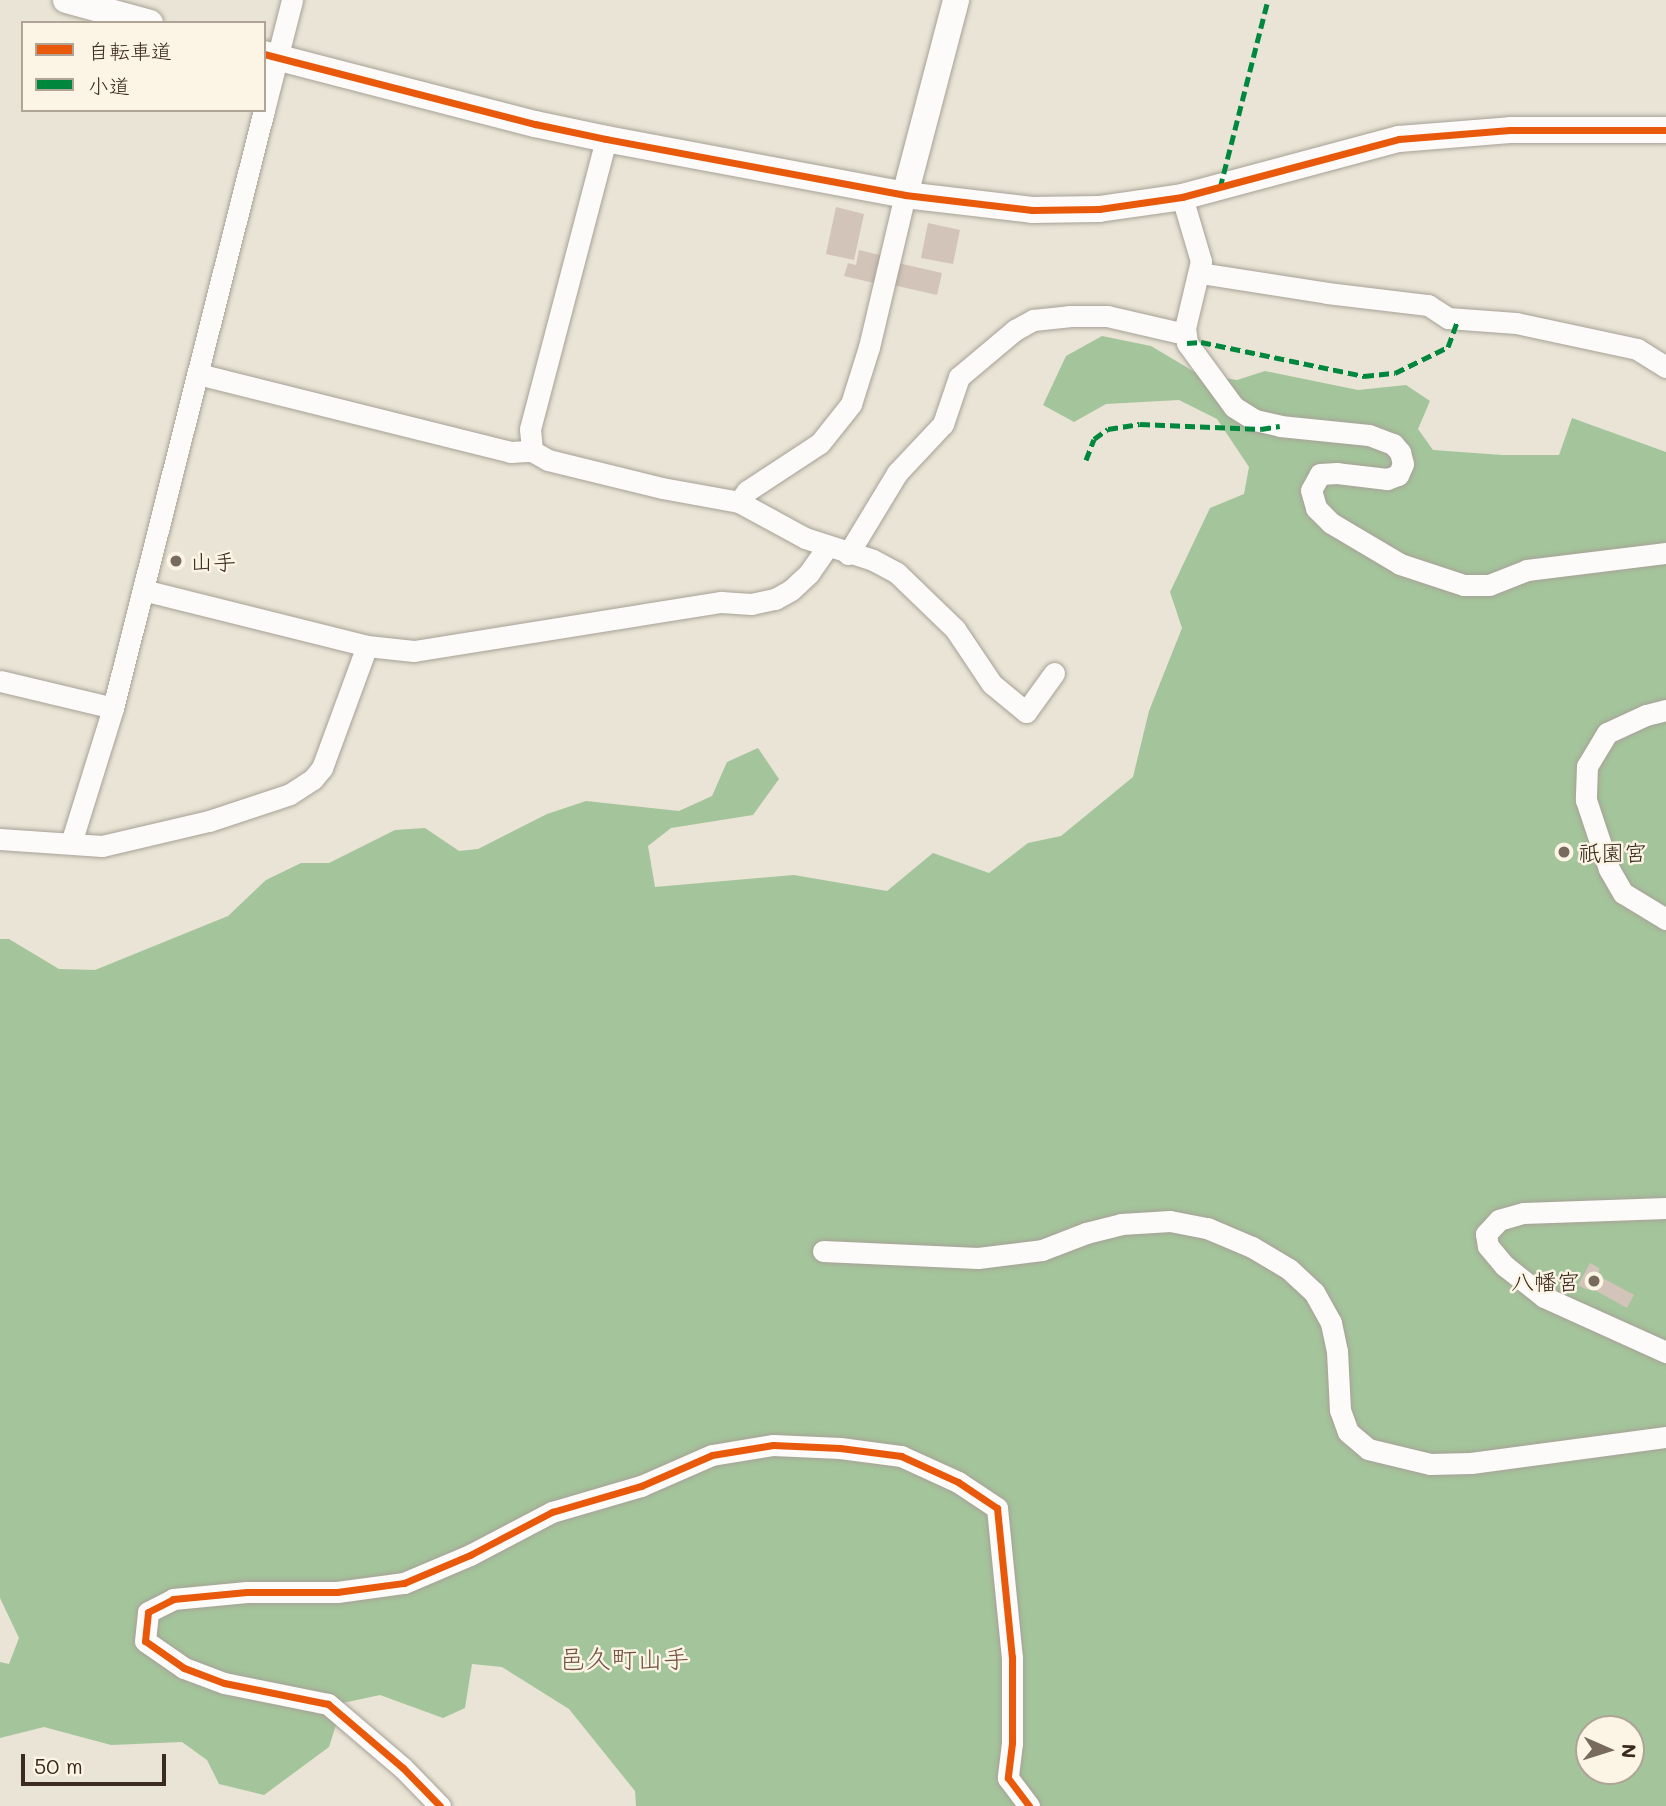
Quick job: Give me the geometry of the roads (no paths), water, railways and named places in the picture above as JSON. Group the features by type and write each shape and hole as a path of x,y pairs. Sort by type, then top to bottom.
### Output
{"street":[{"path":"66,0 143,21"},
{"path":"266,95 271,56 292,0"},
{"path":"739,502 747,491 820,443 851,404 869,347 905,195 957,0"},
{"path":"271,56 535,124 606,139 905,195 1032,210 1099,209 1182,197 1399,139 1510,130 1666,131"},
{"path":"71,843 113,708 264,112"},
{"path":"532,451 530,429 606,139"},
{"path":"1182,197 1201,261 1185,334 1199,362 1234,407 1255,420 1369,435 1393,444 1400,452 1403,464 1398,475 1387,479 1337,473 1320,474 1311,490 1316,508 1331,523 1400,564 1464,585 1489,585 1527,570 1666,553"},
{"path":"1200,272 1326,293 1427,305 1448,318 1516,323 1637,349 1666,367"},
{"path":"848,554 897,473 943,424 959,377 1015,330 1033,320 1107,316 1185,334"},
{"path":"198,374 510,452 532,451 548,460 662,488 739,502 780,527 827,547 873,560 897,573 955,629 992,684 1026,712 1054,673"},
{"path":"143,590 367,646 414,651 721,602 751,604 775,599 791,590 809,573 827,547"},
{"path":"0,839 103,846 209,821 261,806 290,794 313,779 322,768 367,646"},
{"path":"0,681 113,708"},
{"path":"1666,710 1646,715 1607,733 1587,766 1586,800 1609,869 1623,893 1666,919"},
{"path":"1666,1208 1523,1213 1499,1220 1486,1234 1488,1245 1505,1266 1544,1297 1666,1352"},
{"path":"823,1251 978,1258 1042,1250 1086,1233 1121,1224 1170,1221 1207,1228 1252,1247 1289,1269 1314,1293 1331,1323 1337,1351 1340,1410 1348,1432 1368,1449 1430,1464 1471,1463 1666,1437"},
{"path":"440,1806 403,1768 328,1704 224,1683 184,1668 145,1641 148,1612 173,1599 247,1592 337,1592 404,1583 470,1555 552,1512 641,1486 712,1455 773,1445 839,1448 901,1456 958,1482 997,1508 1012,1657 1012,1743 1008,1778 1029,1806"}],"place":[{"name":"山手","path":"176,561"},
{"name":"祇園宮","path":"1564,852"},
{"name":"八幡宮","path":"1594,1281"}],"district":[{"name":"邑久町山手","path":"624,1659"}]}
